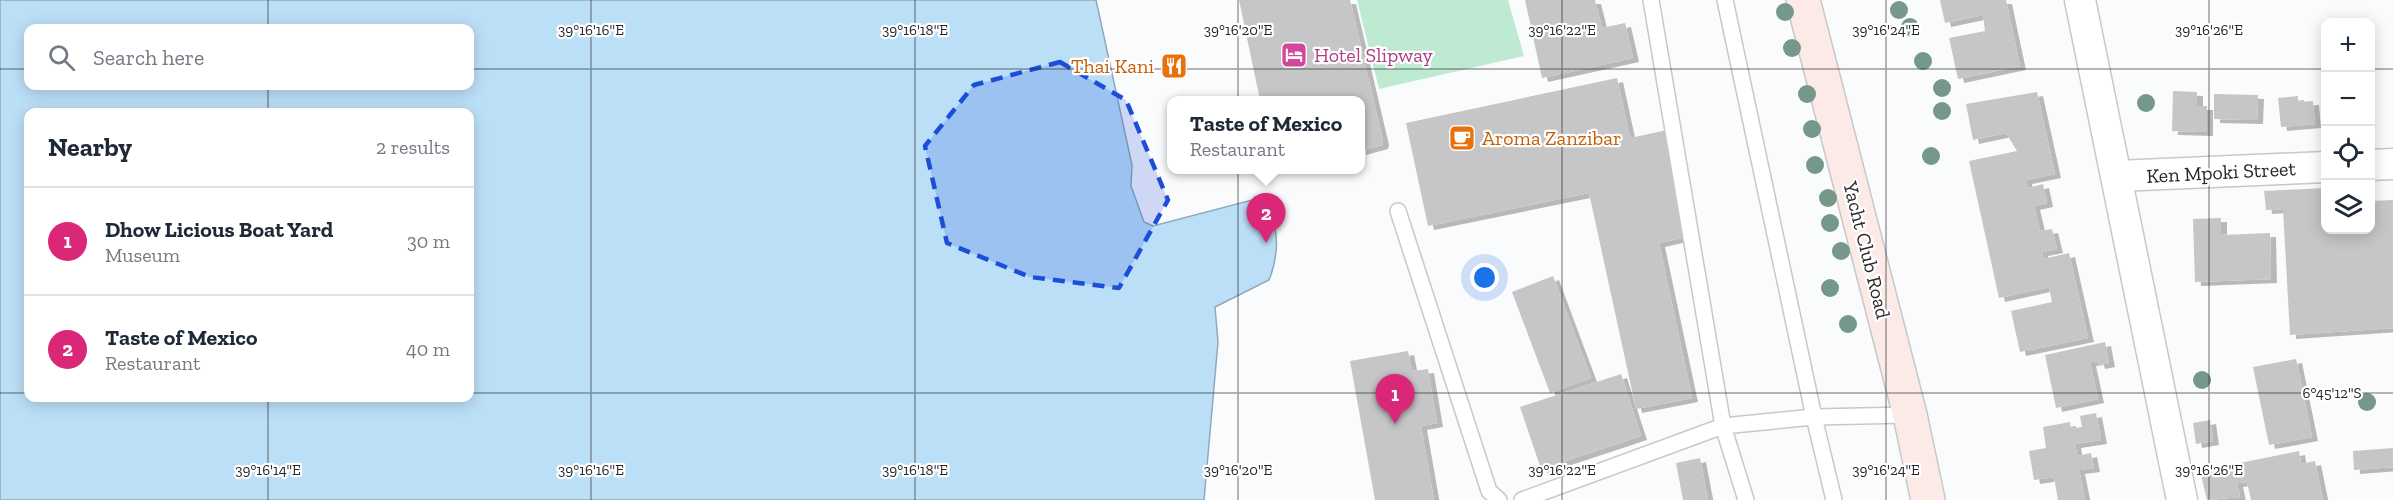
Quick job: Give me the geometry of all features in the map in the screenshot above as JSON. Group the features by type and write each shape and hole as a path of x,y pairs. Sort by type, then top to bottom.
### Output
{"street":[{"name":"Yacht Club Road","path":"1803,0 1910,415 1928,500"},
{"path":"2080,0 2182,500"},
{"path":"2375,165 2393,164"},
{"name":"Ken Mpoki Street","path":"2116,176 2321,167"}],"lane":[{"path":"1651,0 1723,426 1746,500"},
{"path":"1725,0 1814,417 1834,500"},
{"path":"1398,211 1489,491 1499,500"},
{"path":"1522,500 1723,426 1814,417 1910,415"}],"highlighted area":[{"path":"1060,62 1126,100 1168,200 1119,288 1030,277 947,243 925,146 974,85"}],"green space":[{"path":"1357,0 1508,0 1524,56 1379,89"}],"water":[{"path":"0,0 1096,0 1132,165 1131,186 1144,222 1153,226 1252,200 1270,217 1275,231 1275,257 1269,280 1215,307 1218,342 1204,500 0,500"}],"building":[{"path":"1239,0 1350,0 1383,141 1382,145 1365,150 1365,96 1259,96"},
{"path":"1525,0 1595,0 1602,28 1625,23 1633,58 1542,78"},
{"path":"1940,0 2006,0 2020,66 1958,79 1949,38 1985,31 1983,15 1945,23"},
{"path":"1617,78 1630,138 1667,130 1690,236 1659,243 1692,398 1636,409 1589,193 1428,226 1406,123"},
{"path":"2173,91 2197,92 2197,106 2207,106 2207,132 2172,131"},
{"path":"2037,92 2055,174 2026,180 2028,188 2043,184 2047,203 2034,206 2040,231 2052,229 2057,249 2042,252 2043,259 2069,253 2088,338 2020,352 2011,311 2052,302 2049,287 1999,298 1969,161 2017,151 2006,133 1973,140 1966,104"},
{"path":"2214,94 2258,95 2257,120 2214,119"},
{"path":"2298,96 2298,102 2313,101 2315,124 2281,127 2278,98"},
{"path":"2321,188 2321,234 2375,234 2375,201 2393,200 2393,328 2290,335 2283,209 2266,210 2264,191"},
{"path":"2221,218 2221,235 2270,233 2271,279 2195,282 2193,219"},
{"path":"1553,276 1591,378 1550,393 1512,292"},
{"path":"2105,342 2109,363 2099,365 2098,361 2090,362 2098,399 2056,408 2045,355"},
{"path":"1408,351 1412,371 1428,369 1437,423 1421,426 1434,500 1375,500 1350,361"},
{"path":"2296,359 2312,437 2269,445 2253,367"},
{"path":"1621,374 1641,436 1541,469 1520,407"},
{"path":"2096,413 2101,440 2075,444 2077,456 2091,453 2094,468 2079,470 2085,500 2058,500 2054,477 2034,480 2029,451 2046,448 2043,427 2070,422 2071,429 2082,427 2080,416"},
{"path":"2210,420 2213,441 2196,444 2193,423"},
{"path":"2393,448 2393,467 2354,470 2353,451"},
{"path":"2299,451 2301,464 2315,461 2323,500 2251,500 2247,482 2237,483 2240,497 2207,500 2200,471"},
{"path":"1700,458 1708,500 1683,500 1676,463"}],"place":[{"name":"Hotel Slipway","path":"1294,55"},
{"name":"Thai Kani","path":"1174,66"},
{"name":"Aroma Zanzibar","path":"1462,138"},
{"name":"Taste of Mexico","path":"1266,243"},
{"name":"Dhow Licious Boat Yard","path":"1395,424"}]}
